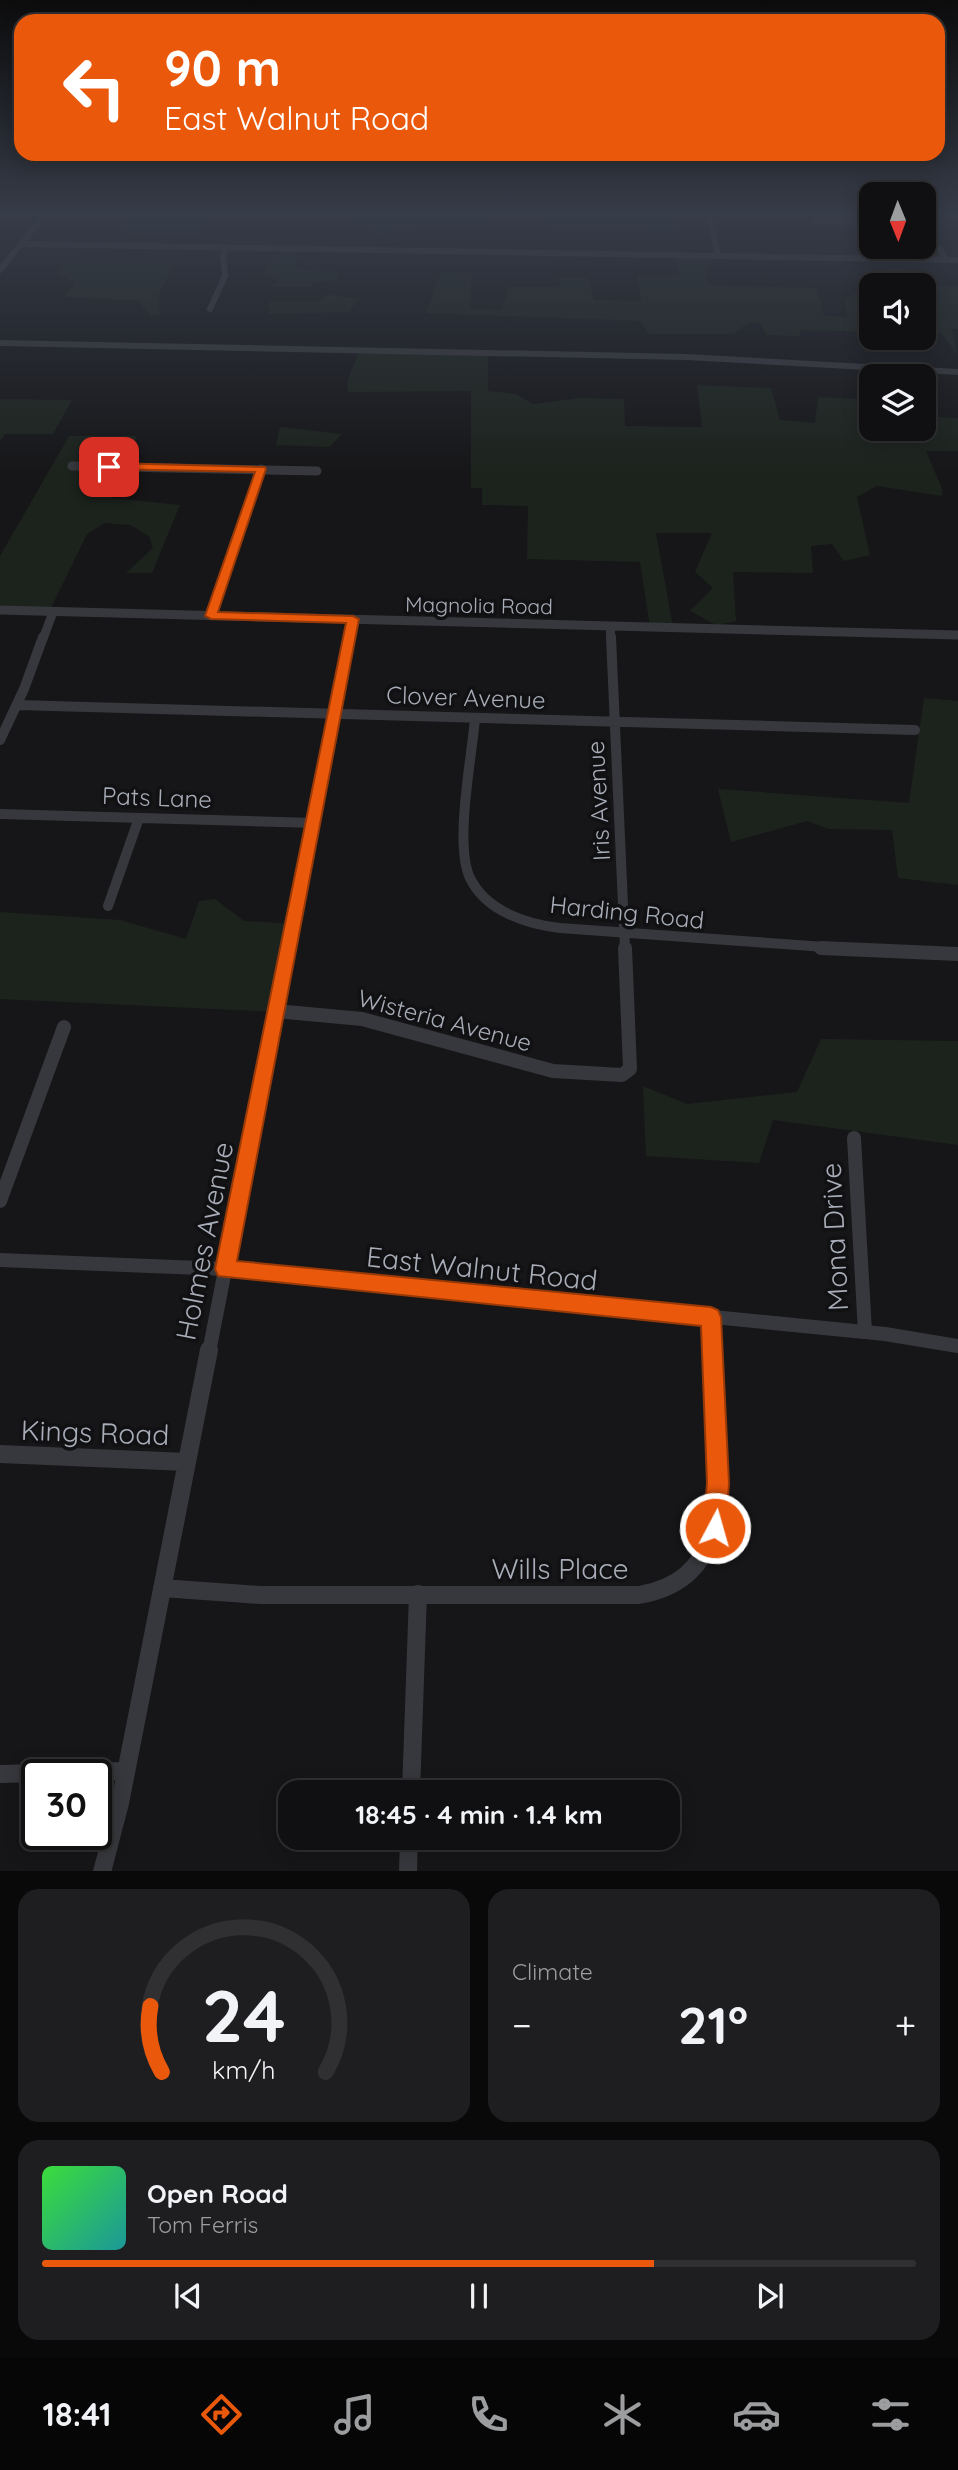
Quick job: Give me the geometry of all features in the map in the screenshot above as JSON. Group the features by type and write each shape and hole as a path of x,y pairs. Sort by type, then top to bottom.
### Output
{"street":[{"path":"210,309 214,300"},
{"path":"0,344 686,357 958,372"},
{"path":"72,466 317,471"},
{"path":"211,616 261,469"},
{"name":"Magnolia Road","path":"0,610 958,635"},
{"path":"0,740 17,705 53,612"},
{"name":"Holmes Avenue","path":"102,1871 126,1771 353,619"},
{"name":"Iris Avenue","path":"602,1074 622,1075 630,1069 610,626"},
{"name":"Clover Avenue","path":"17,705 915,730"},
{"name":"Harding Road","path":"475,718 466,858 469,876 481,892 505,912 533,923 569,930 625,931 775,947 958,954"},
{"name":"Pats Lane","path":"0,814 313,823"},
{"path":"108,906 139,818"},
{"name":"Wisteria Avenue","path":"276,1012 362,1019 553,1071 602,1074"},
{"path":"0,1201 64,1027"},
{"name":"Mona Drive","path":"854,1138 865,1332"},
{"name":"East Walnut Road","path":"0,1260 225,1269 865,1332 958,1346"},
{"name":"Wills Place","path":"162,1588 260,1595 639,1595 652,1594 671,1587 683,1578 706,1549 715,1528 718,1500 711,1317"},
{"name":"Kings Road","path":"0,1454 187,1462"},
{"path":"411,1780 418,1594"},
{"path":"0,1774 126,1771"},
{"path":"408,1871 409,1850"}],"shaded area":[{"path":"125,300 158,300 160,315 151,316 138,301"},
{"path":"356,300 350,312 269,314 268,302"},
{"path":"431,300 470,300 470,309 502,310 505,300 820,300 824,316 847,317 845,300 859,300 859,332 800,330 800,336 766,335 761,324 750,322 733,334 649,334 640,321 426,313"},
{"path":"936,300 958,300 958,329 952,329 957,354 941,333 936,333"},
{"path":"360,350 488,353 488,391 516,394 533,404 579,398 624,399 625,426 702,427 697,385 771,388 780,420 815,423 818,397 859,399 859,441 936,441 936,417 958,418 958,451 926,451 943,491 942,496 877,486 857,497 870,555 844,561 832,544 811,546 813,573 733,572 736,621 716,625 690,611 713,588 695,572 712,533 656,533 673,627 650,627 640,562 527,559 528,506 482,505 482,488 471,488 471,391 348,392 347,381"},
{"path":"0,399 72,400 53,434 5,434 0,442"},
{"path":"280,427 342,434 330,447 276,445"},
{"path":"69,436 137,436 112,498 180,505 152,573 126,573 153,548 149,536 130,525 105,523 87,534 49,612 0,610 0,556"},
{"path":"924,698 958,701 958,885 898,878 892,830 829,829 807,821 731,842 718,789 909,803"},
{"path":"215,899 244,921 297,924 279,1012 0,999 0,912 120,920 186,939 199,901"},
{"path":"821,1039 958,1041 958,1145 773,1120 759,1163 646,1156 643,1086 687,1104 797,1092"}],"route":[{"path":"109,467 261,469 211,616 353,619 225,1269 711,1317 718,1483 715,1528"}]}
